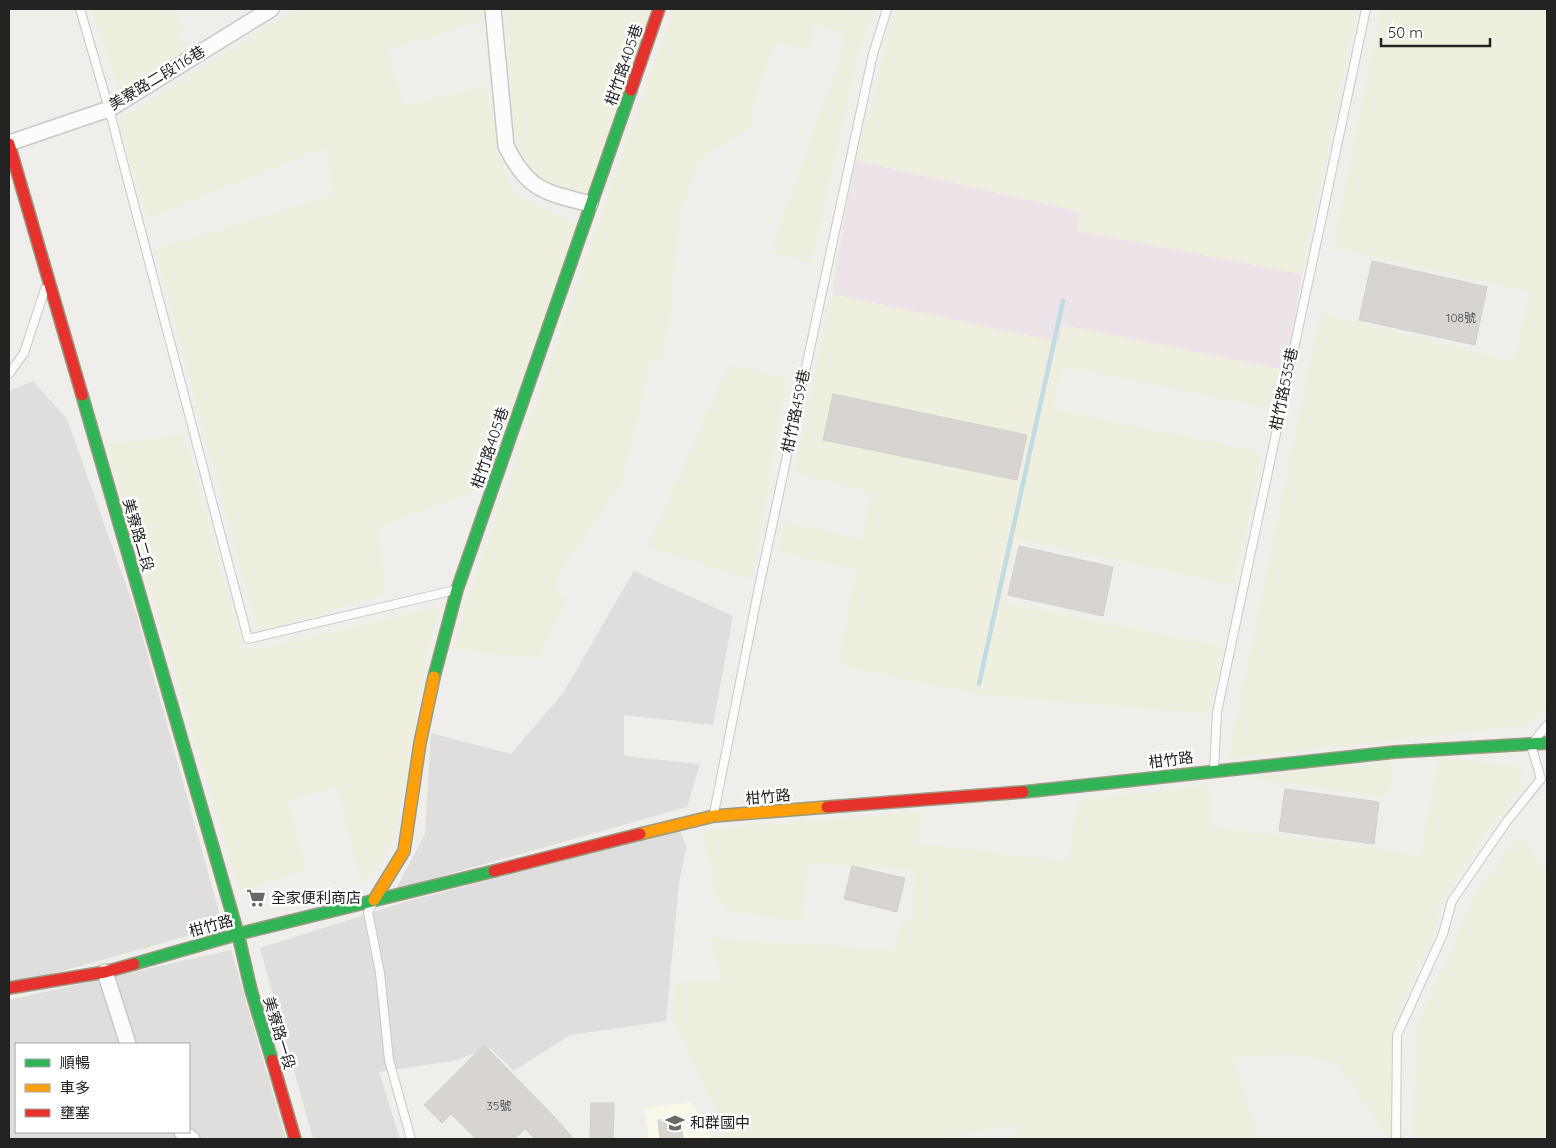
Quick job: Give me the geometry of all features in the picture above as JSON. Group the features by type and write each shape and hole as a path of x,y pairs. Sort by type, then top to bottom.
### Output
{"street":[{"name":"美寮路二段116巷","path":"9,143 109,109 271,9"},
{"path":"493,9 506,146 515,165 528,182 547,193 590,204"},
{"name":"柑竹路405巷","path":"374,900 404,851 420,743 436,666 457,590 659,9"},
{"name":"美寮路二段","path":"9,143 238,934"},
{"name":"柑竹路","path":"9,988 105,972 238,934 714,816 1054,789 1214,770 1395,752 1547,743"},
{"name":"美寮路一段","path":"238,934 251,990 295,1139"},
{"path":"105,972 128,1043"}],"lane":[{"path":"80,9 109,109 248,639 457,590"},
{"name":"柑竹路459巷","path":"714,816 759,587 872,54 887,9"},
{"name":"柑竹路535巷","path":"1214,770 1217,712 1366,9"},
{"path":"9,374 24,353 49,277"},
{"path":"1396,1139 1397,1034 1443,934 1452,901 1507,821 1541,779 1531,744 1547,725"},
{"path":"374,900 368,912 380,973 389,1060 411,1139"}],"shaded area":[{"path":"854,160 1080,212 1077,231 1302,274 1286,370 1063,326 1059,342 832,294"},
{"path":"33,381 67,419 136,613 223,926 9,986 9,391"},
{"path":"634,571 733,616 713,725 624,715 624,756 700,764 687,807 396,889 425,834 431,733 511,754 563,693"},
{"path":"680,830 686,847 679,883 666,1021 570,1035 514,1071 490,1048 452,1061 379,1072 400,1139 313,1139 260,948 405,902"},
{"path":"231,950 286,1139 9,1139 9,1000"},
{"name":"和群國中","path":"692,1102 712,1139 649,1139 644,1108"}],"green space":[{"path":"91,9 173,9 184,28 178,33 187,51 120,92"},
{"path":"295,9 483,9 484,21 387,50 405,106 486,86 513,193 579,225 481,489 379,527 384,594 258,633 155,249 333,195 327,147 148,218 117,121"},
{"path":"505,9 651,9 586,197 544,180 520,158 515,141"},
{"path":"673,9 876,9 859,50 811,265 771,251 842,51 843,32 813,25 812,50 776,43 754,99 750,130 700,158 680,216 669,324 663,357 651,359 622,484 560,571 555,595 568,596 538,659 454,649 461,617"},
{"path":"894,9 1357,9 1302,274 1077,231 1080,212 854,160 871,107"},
{"path":"1381,9 1547,9 1547,708 1532,725 1228,759 1320,313 1514,362 1529,292 1333,247"},
{"path":"832,294 1059,342 1063,325 1286,370 1275,409 1062,366 1053,409 1263,452 1233,585 1017,539 1001,602 1226,647 1208,714 981,695 838,665 856,570 778,552 784,521 863,540 870,492 794,473"},
{"path":"729,363 786,378 752,580 647,547"},
{"path":"184,434 244,652 443,606 431,633 394,843 362,885 337,786 288,801 306,870 240,892 107,445"},
{"path":"1439,757 1523,767 1520,789 1477,845 1437,909 1438,928 1402,1004 1392,1035 1391,1139 1385,1134 1336,1063 1292,1054 1233,1057 1260,1139 1018,1139 1014,1124 938,1139 729,1139 674,1023 673,1011 676,981 722,980 711,938 896,950 901,921 913,923 914,870 808,862 802,922 727,911 714,892 703,830 922,812 918,843 1068,861 1078,800 1210,785 1210,826 1420,855"},
{"path":"1396,762 1386,798 1242,777"},
{"path":"1518,835 1547,869 1547,1139 1415,1139 1412,1134 1416,1027 1451,951 1472,898"}],"building":[{"path":"1372,261 1487,287 1475,345 1359,320"},
{"path":"833,394 1027,435 1017,480 823,440"},
{"path":"1019,546 1113,567 1103,616 1008,595"},
{"path":"1285,789 1379,802 1374,844 1279,831"},
{"path":"852,866 905,878 897,912 844,899"},
{"path":"484,1045 574,1139 535,1139 525,1129 515,1139 476,1139 451,1114 442,1123 424,1105"},
{"path":"591,1103 614,1103 613,1139 590,1139"},
{"path":"681,1118 683,1139 660,1139 658,1120"}],"waterway":[{"path":"979,684 1063,301"}],"traffic: fast":[{"path":"434,677 457,590 631,90"},
{"path":"82,395 238,934 251,990 272,1060"},
{"path":"1023,792 1395,752 1547,743"},
{"path":"134,964 238,934 494,871"}],"traffic: slow":[{"path":"374,900 404,851 420,743 434,677"},
{"path":"640,834 714,816 827,807"}],"traffic: jam":[{"path":"631,90 659,9"},
{"path":"9,144 82,395"},
{"path":"827,807 1023,792"},
{"path":"494,871 640,834"},
{"path":"9,988 105,972 134,964"},
{"path":"272,1060 295,1139"}],"place":[{"name":"全家便利商店","path":"256,898"},
{"name":"和群國中","path":"675,1123"}]}
